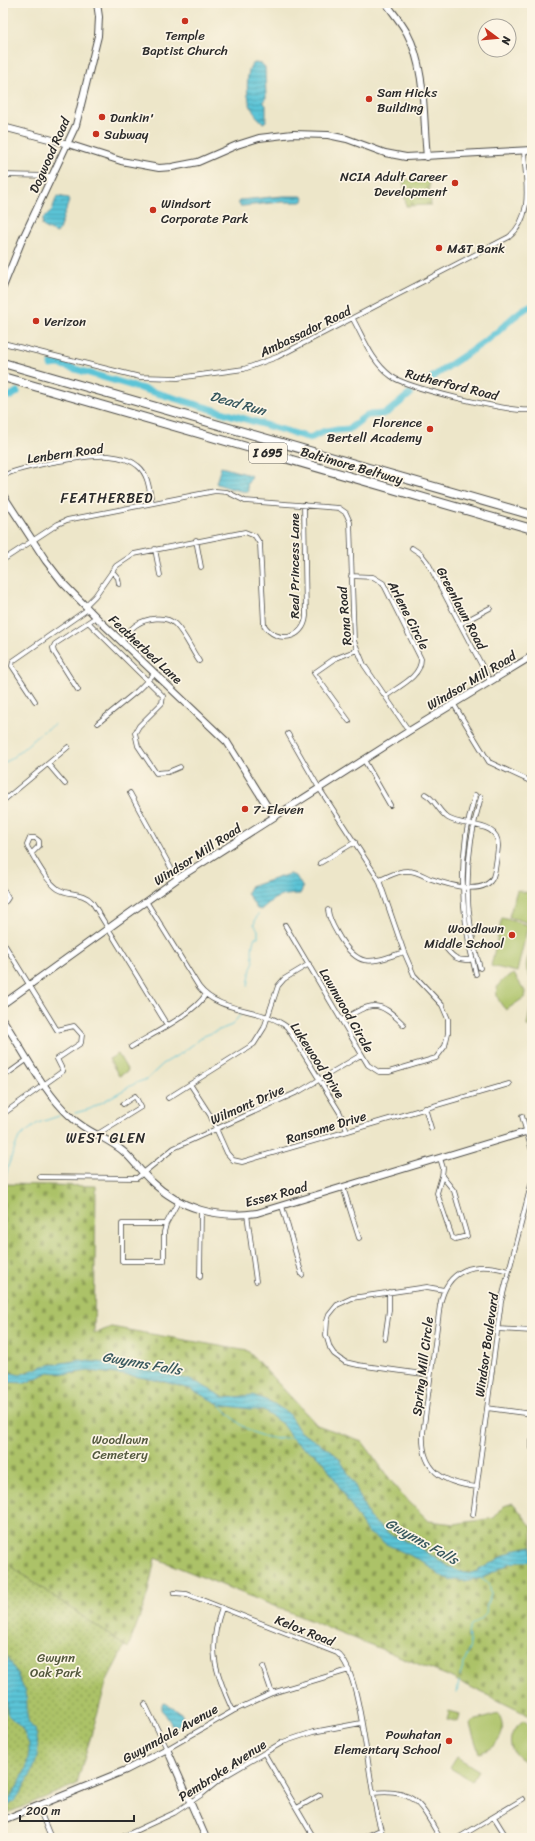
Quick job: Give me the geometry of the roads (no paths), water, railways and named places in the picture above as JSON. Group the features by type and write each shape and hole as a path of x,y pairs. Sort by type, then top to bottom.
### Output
{"highway":[{"name":"Baltimore Beltway","path":"3,363 532,515"},
{"name":"Baltimore Beltway","path":"3,377 532,529"}],"main road":[{"name":"Dogwood Road","path":"3,287 22,240 68,144 80,113 96,48 99,26 97,3"},
{"path":"386,3 407,33 415,53 420,76 427,157"},
{"path":"3,127 68,144 121,161 159,168 198,162 237,145 259,138 300,134 319,134 337,137 396,156 427,157 532,150"},
{"name":"Featherbed Lane","path":"3,495 5,504 52,570 96,617 227,742 274,817"},
{"name":"Windsor Mill Road","path":"3,1004 177,879 453,703 532,656"},
{"name":"Essex Road","path":"3,1020 44,1083 67,1114 79,1124 124,1152 158,1188 178,1202 201,1211 229,1215 247,1214 282,1206 530,1131"},
{"path":"167,1749 192,1802 206,1838"},
{"name":"Gwynndale Avenue","path":"3,1820 140,1764 167,1749"}],"street":[{"name":"Ambassador Road","path":"3,343 132,376 178,378 221,373 256,366 277,357 500,243 515,232 522,221 527,204 524,150"},
{"path":"3,175 52,176"},
{"name":"Rutherford Road","path":"353,318 375,361 386,372 400,382 427,390 510,409 532,410"},
{"name":"Lenbern Road","path":"3,476 19,470 95,456 116,457 133,462 142,470 148,482 152,503"},
{"path":"3,560 67,520 219,490 245,501 304,505"},
{"name":"Real Princess Lane","path":"35,701 12,666 13,661 87,607 112,571 127,557 140,552 240,532 245,532 255,536 261,550 264,625 270,633 281,637 295,635 304,627 306,616 304,505"},
{"name":"Rona Road","path":"304,505 335,506 346,513 350,522 353,633 357,650 364,665 409,731"},
{"path":"196,540 201,567"},
{"name":"Greenlawn Road","path":"412,548 425,558 490,681"},
{"path":"155,549 160,576"},
{"path":"112,571 116,575 119,584"},
{"name":"Arlene Circle","path":"351,576 373,577 383,583 421,659 420,666 416,674 386,696"},
{"path":"460,624 490,608"},
{"path":"78,690 53,648 55,644 89,624 96,617"},
{"path":"121,641 134,627 143,621 159,618 168,620 178,628 199,661"},
{"path":"89,624 162,694 163,701 139,726 135,733 136,741 156,773 168,772 180,768"},
{"path":"349,721 314,673 334,660 357,650"},
{"path":"98,723 155,673"},
{"path":"453,703 489,762 532,782"},
{"name":"Lawnwood Circle","path":"285,925 342,1020 361,1055 371,1068 379,1072 389,1072 436,1058 445,1046 449,1025 446,1012 437,999 414,975 404,952 379,880 319,788 288,734"},
{"path":"3,801 68,747"},
{"path":"364,760 390,804"},
{"path":"48,764 65,784"},
{"path":"130,794 177,879"},
{"path":"379,880 398,872 408,871 444,883 468,887 484,886 491,881 494,873 498,846 496,837 491,830 448,818 432,799 425,794"},
{"path":"475,795 468,824 462,886 464,917 476,974"},
{"path":"480,968 469,916 468,887 469,856 473,825 481,797"},
{"path":"320,863 355,842"},
{"path":"32,853 54,886 63,891 84,895 88,898 167,1025"},
{"path":"3,889 8,898 6,902 3,903"},
{"name":"Lukewood Drive","path":"146,901 199,987 206,994 221,1002 278,1021 287,1027 340,1113 347,1131"},
{"path":"328,910 332,924 348,950 354,956 363,960 373,961 404,952"},
{"path":"3,942 57,1030 74,1026 82,1035 81,1043 57,1059 63,1071 44,1083 3,1114"},
{"path":"443,944 455,958 462,960 477,958"},
{"path":"168,1098 254,1044 262,1034 276,991 281,983 288,976 309,964"},
{"path":"131,1047 193,1008 206,994"},
{"path":"342,1020 364,1008 379,1006 388,1010 404,1025"},
{"name":"Wilmont Drive","path":"143,1173 174,1148 300,1091 361,1055"},
{"path":"3,1077 28,1059"},
{"name":"Ransome Drive","path":"190,1084 216,1128 230,1157 242,1162 509,1084"},
{"path":"96,1135 141,1107 135,1096 123,1104"},
{"path":"425,1108 431,1128"},
{"path":"522,1116 530,1131 532,1151"},
{"path":"440,1158 443,1168 437,1193 452,1237 455,1239 467,1236 453,1188 442,1176"},
{"path":"40,1177 135,1179 143,1173"},
{"name":"Windsor Boulevard","path":"473,1515 503,1292 532,1181"},
{"path":"343,1187 359,1238"},
{"path":"166,1224 122,1224 122,1261 164,1261 164,1232 166,1224 178,1202"},
{"path":"527,1203 532,1204"},
{"path":"282,1206 302,1275"},
{"path":"200,1277 201,1211"},
{"path":"247,1214 256,1281"},
{"name":"Spring Mill Circle","path":"477,1487 455,1483 443,1478 431,1466 424,1453 423,1433 440,1305 444,1290 459,1274 473,1267 488,1266 508,1271"},
{"path":"430,1375 351,1364 340,1359 330,1348 326,1335 327,1321 329,1315 337,1305 352,1298 427,1287 444,1290"},
{"path":"385,1339 389,1310 388,1292"},
{"path":"497,1329 532,1331"},
{"path":"487,1408 532,1414"},
{"path":"532,1441 532,1448"},
{"name":"Kelox Road","path":"174,1593 187,1594 337,1653 344,1659 356,1692 380,1830 384,1838"},
{"path":"222,1608 216,1628 213,1655 220,1682 233,1711"},
{"path":"263,1667 272,1693"},
{"name":"Gwynndale Avenue","path":"167,1749 233,1711 272,1693 349,1670"},
{"path":"145,1704 167,1749"},
{"name":"Pembroke Avenue","path":"120,1838 154,1823 192,1802 223,1777 284,1742 302,1735 361,1724"},
{"path":"264,1753 314,1838"},
{"path":"373,1793 392,1791 410,1797 421,1807 440,1838"},
{"path":"297,1808 320,1795"},
{"path":"458,1838 523,1799"},
{"path":"38,1806 51,1838"},
{"path":"494,1817 507,1838"},
{"path":"362,1838 380,1830"}],"water":[{"path":"255,63 262,64 265,67 266,98 264,103 266,105 266,121 264,123 251,108 247,89 250,66"},
{"path":"57,196 68,198 69,201 57,233 45,228 42,225 43,218 52,210"},
{"path":"301,196 304,198 301,202 281,202 243,206 240,206 238,202 240,200"},
{"path":"221,467 250,475 252,477 247,484 248,491 237,490 217,484 216,483"},
{"path":"289,874 296,876 303,888 300,894 278,897 261,910 257,909 247,893 250,887"},
{"name":"Gwynns Falls","path":"80,1360 106,1363 119,1368 147,1370 187,1379 198,1383 225,1398 253,1395 271,1402 288,1413 300,1432 332,1451 340,1460 353,1481 369,1517 390,1534 415,1545 448,1566 465,1573 477,1571 516,1549 532,1546 532,1561 511,1563 483,1577 464,1581 448,1579 439,1575 424,1562 386,1544 367,1532 324,1462 316,1455 295,1442 281,1423 264,1411 221,1405 190,1389 134,1376 88,1371 68,1374 49,1372 26,1383 3,1382 3,1371 20,1375 43,1366"},
{"path":"3,1650 23,1686 27,1701 28,1719 31,1726 35,1729 38,1752 35,1765 21,1793 3,1810 3,1801 9,1799 26,1769 29,1744 22,1729 7,1714 7,1702 3,1702"},
{"path":"164,1703 181,1713 183,1719 177,1726 172,1725 162,1709 162,1704"}],"waterway":[{"name":"Dead Run","path":"426,382 491,337 520,312 532,305"},
{"name":"Dead Run","path":"51,365 58,364 310,438 325,431 349,429 367,415 388,412 410,394"},
{"name":"Dead Run","path":"3,396 11,396 17,392"},
{"path":"3,764 10,760 41,733 55,724"},
{"path":"248,986 251,968 254,961 252,952 253,943 255,937 258,937 258,930 254,924 258,914"},
{"path":"75,1113 90,1109 136,1083 147,1079 163,1064 183,1052 204,1036 232,1025 240,1015"},
{"path":"3,1191 8,1166 19,1137 38,1123 59,1116"},
{"path":"3,1246 6,1264 3,1281"},
{"path":"220,1404 243,1426 252,1431 271,1438 292,1437"},
{"path":"460,1676 470,1646 468,1633 471,1625 483,1617 491,1595 489,1583 479,1576"},
{"path":"457,1693 459,1681"}],"place":[{"name":"Temple Baptist Church","path":"185,21"},
{"name":"Sam Hicks Building","path":"369,99"},
{"name":"Dunkin'","path":"102,117"},
{"name":"Subway","path":"96,134"},
{"name":"NCIA Adult Career Development","path":"455,183"},
{"name":"Windsort Corporate Park","path":"153,210"},
{"name":"M&T Bank","path":"439,248"},
{"name":"Verizon","path":"36,321"},
{"name":"Florence Bertell Academy","path":"430,429"},
{"name":"7-Eleven","path":"245,809"},
{"name":"Woodlawn Middle School","path":"512,935"},
{"name":"Powhatan Elementary School","path":"449,1741"}],"district":[{"name":"FEATHERBED","path":"107,498"},
{"name":"WEST GLEN","path":"106,1138"}],"park label":[{"name":"Woodlawn Cemetery","path":"120,1446"},
{"name":"Gwynn Oak Park","path":"56,1664"}]}
